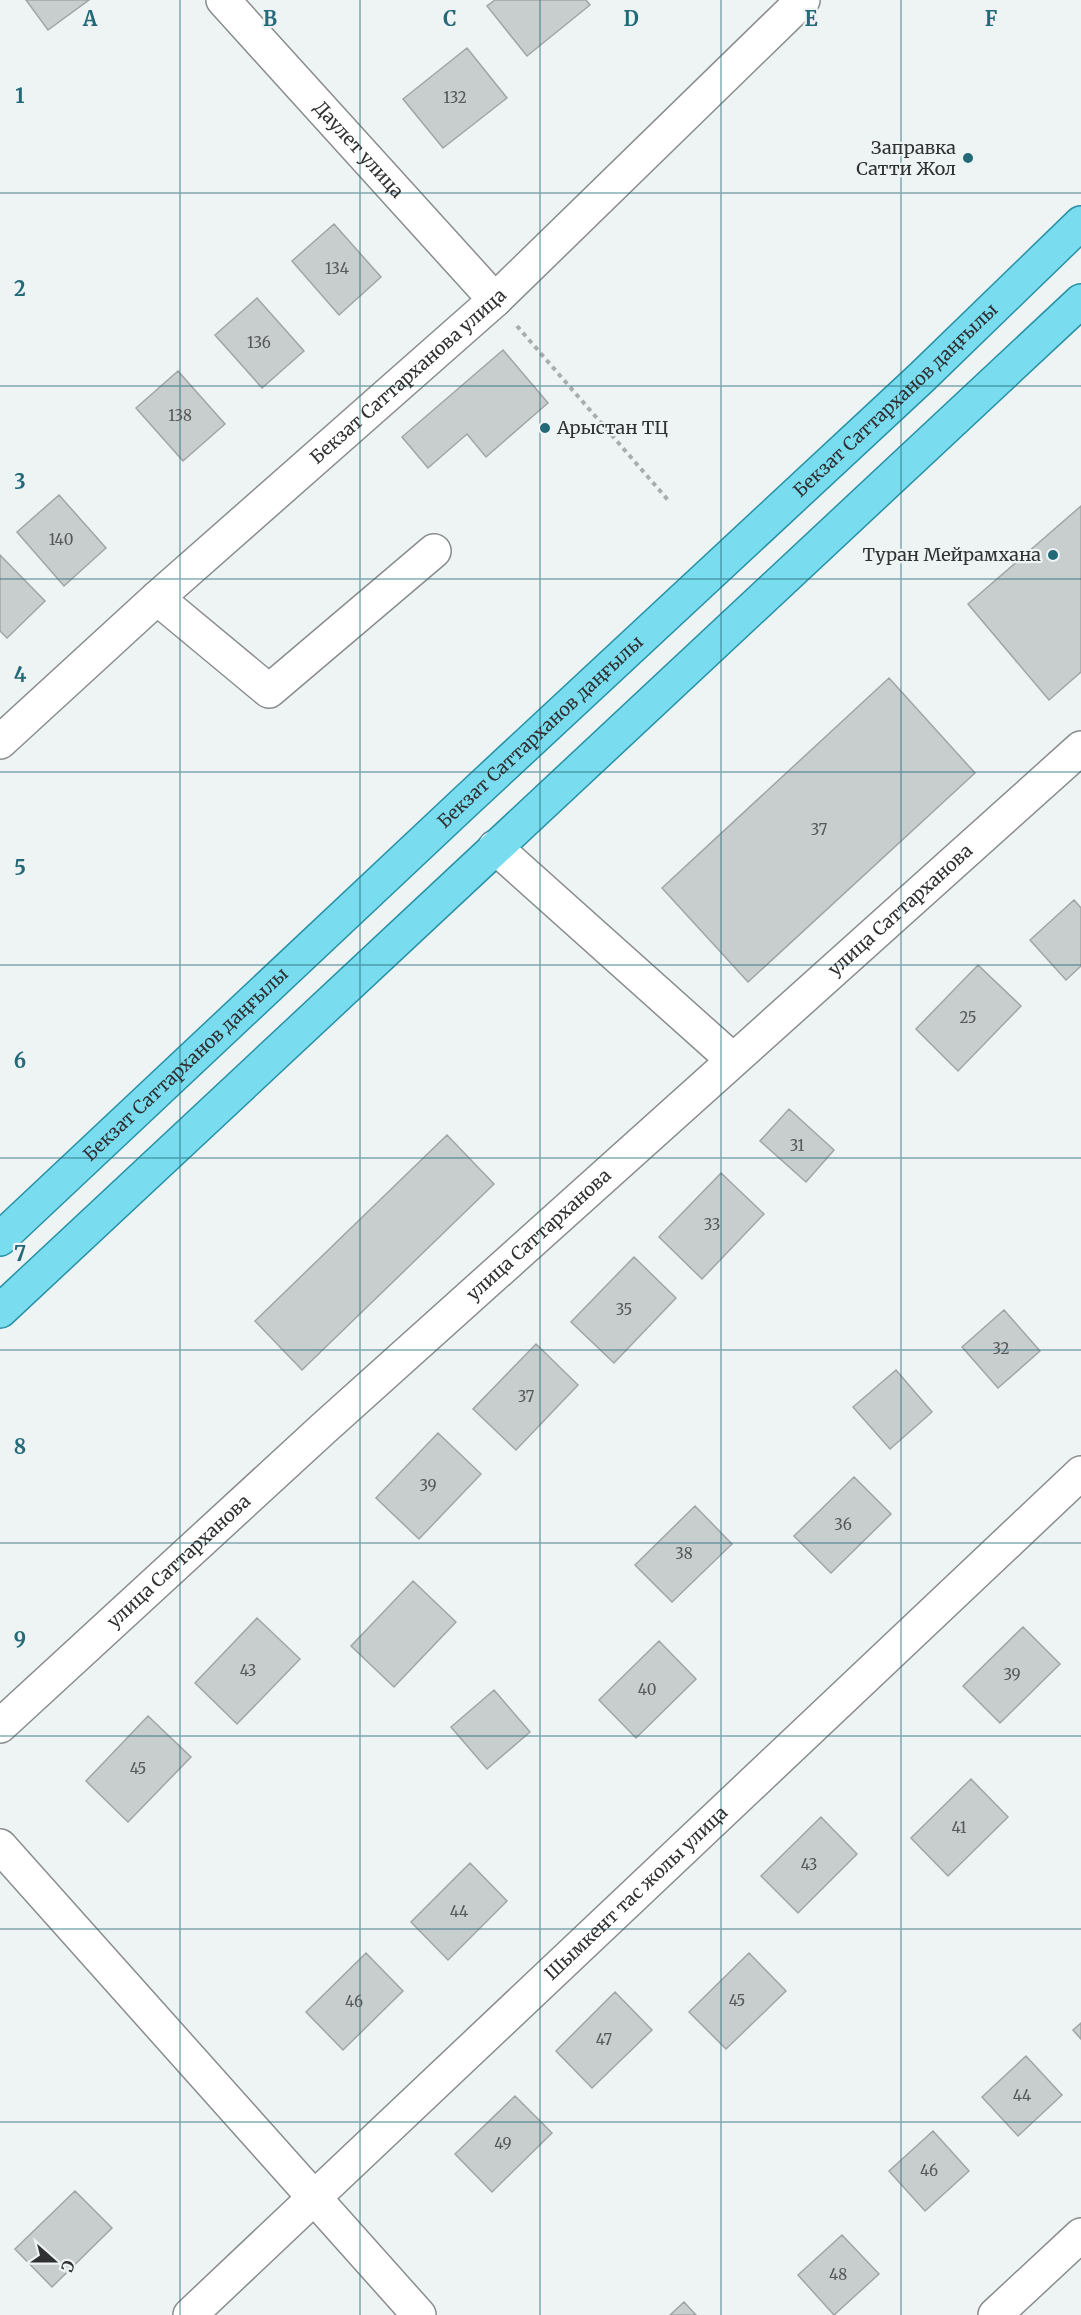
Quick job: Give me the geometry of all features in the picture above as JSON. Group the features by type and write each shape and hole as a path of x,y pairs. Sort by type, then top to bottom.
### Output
{"main road":[{"name":"Бекзат Саттарханов даңғылы","path":"0,1239 921,378 1081,223"},
{"path":"0,1311 1081,301"},
{"path":"1006,369 1081,332"},
{"path":"921,378 955,417"}],"street":[{"name":"Даулет улица","path":"223,0 495,300"},
{"name":"Бекзат Саттарханова улица","path":"0,742 157,598 495,300 803,0"},
{"path":"157,598 269,692 434,551"},
{"name":"улица Саттарханова","path":"0,1726 324,1428 1081,748"},
{"path":"495,847 733,1060"},
{"name":"Шымкент тас жолы улица","path":"190,2315 1081,1473"},
{"path":"0,1846 419,2315"},
{"path":"994,2315 1081,2235"}],"path":[{"path":"495,300 668,500"}],"building":[{"path":"26,0 89,0 48,30"},
{"path":"495,0 586,0 590,5 527,56 487,6"},
{"path":"467,48 507,98 443,148 403,99"},
{"path":"334,224 381,277 339,315 292,261"},
{"path":"257,298 304,351 262,388 215,335"},
{"path":"503,350 548,403 486,457 467,434 428,468 402,437"},
{"path":"178,371 225,424 183,461 136,408"},
{"path":"59,495 106,548 64,586 17,532"},
{"name":"Туран Мейрамхана","path":"1081,506 1081,672 1049,700 968,604"},
{"path":"0,555 45,601 7,638 0,631"},
{"path":"889,678 975,773 748,982 662,888"},
{"path":"1074,900 1081,908 1081,966 1066,980 1030,940"},
{"path":"978,965 1021,1006 958,1071 916,1029"},
{"path":"789,1109 834,1150 806,1182 760,1141"},
{"path":"447,1135 494,1184 302,1370 255,1321"},
{"path":"721,1173 764,1214 702,1279 659,1237"},
{"path":"634,1257 676,1298 614,1363 571,1322"},
{"path":"1004,1310 1040,1351 998,1388 962,1347"},
{"path":"536,1344 578,1385 516,1450 473,1409"},
{"path":"896,1370 932,1412 890,1449 853,1407"},
{"path":"438,1433 481,1474 419,1539 376,1498"},
{"path":"854,1477 891,1514 831,1573 794,1536"},
{"path":"695,1506 732,1544 672,1602 635,1565"},
{"path":"413,1581 456,1622 394,1687 351,1646"},
{"path":"257,1618 300,1659 237,1724 195,1683"},
{"path":"1023,1627 1060,1664 1000,1723 963,1686"},
{"path":"659,1641 696,1679 636,1738 599,1700"},
{"path":"494,1690 530,1732 487,1769 451,1727"},
{"path":"148,1716 191,1757 128,1822 86,1781"},
{"path":"971,1779 1008,1817 948,1876 911,1838"},
{"path":"821,1817 857,1854 798,1913 761,1876"},
{"path":"470,1863 507,1901 448,1960 411,1922"},
{"path":"366,1953 403,1991 343,2050 306,2012"},
{"path":"749,1953 786,1991 726,2049 689,2012"},
{"path":"615,1992 652,2030 592,2088 556,2051"},
{"path":"1081,2023 1081,2039 1073,2030"},
{"path":"1026,2056 1062,2095 1018,2136 982,2097"},
{"path":"515,2096 552,2133 492,2192 455,2154"},
{"path":"933,2131 969,2171 925,2211 889,2171"},
{"path":"75,2191 112,2228 52,2287 15,2249"},
{"path":"842,2235 879,2274 834,2315 798,2275"},
{"path":"684,2302 696,2315 670,2315"}],"place":[{"name":"Заправка Сатти Жол","path":"968,158"},
{"name":"Арыстан ТЦ","path":"545,428"},
{"name":"Туран Мейрамхана","path":"1053,555"}]}
